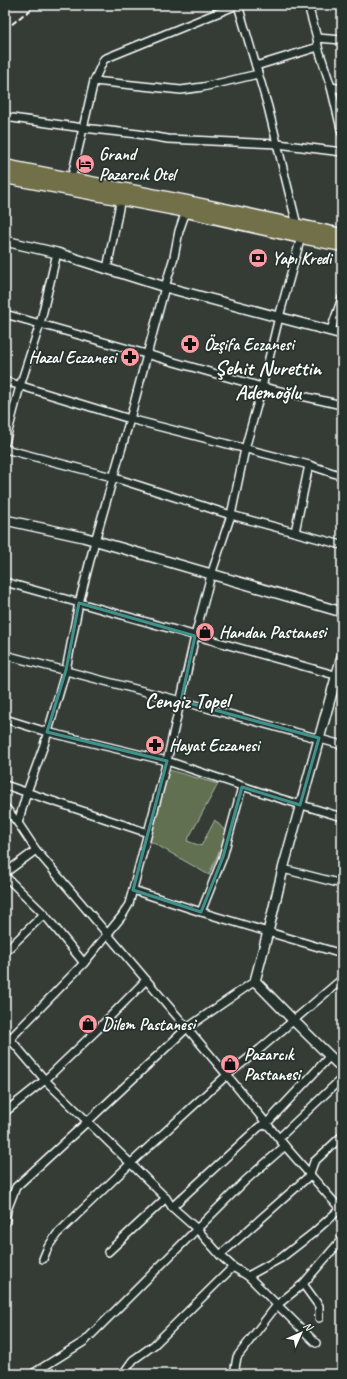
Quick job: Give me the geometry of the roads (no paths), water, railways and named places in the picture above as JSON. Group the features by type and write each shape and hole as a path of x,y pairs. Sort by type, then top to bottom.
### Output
{"highway":[{"path":"5,166 342,235"},
{"path":"5,176 186,210 342,245"}],"street":[{"path":"71,180 94,81 104,59 237,5 278,144 298,225"},
{"path":"308,5 342,133"},
{"path":"317,38 342,40"},
{"path":"256,66 318,47"},
{"path":"94,81 181,90 203,87 258,74"},
{"path":"331,87 342,89"},
{"path":"5,117 168,139 278,144 342,152"},
{"path":"107,268 121,198"},
{"path":"18,823 66,670 79,603 95,541 112,477 130,419 146,354 186,210"},
{"path":"301,237 245,449 231,515 211,575 195,636 167,761 129,904 108,935 84,963 7,1038 45,1080 166,1198 172,1207 197,1229 220,1255 233,1267 248,1276 316,1343"},
{"path":"5,241 57,253 165,287 342,334"},
{"path":"5,443 20,386 40,324 57,253"},
{"path":"331,330 342,298"},
{"path":"5,314 262,387 342,405"},
{"path":"5,381 130,419 309,465 342,476"},
{"path":"5,449 112,477 231,515 342,545"},
{"path":"296,532 309,465"},
{"path":"5,520 95,541 342,612"},
{"path":"5,582 339,676"},
{"path":"5,1223 7,1210 16,1187 187,1028 255,981 282,869 319,738 339,676 342,656"},
{"path":"6,658 66,670 181,700 342,745"},
{"path":"5,719 47,732 167,761 242,787 342,817"},
{"path":"5,785 148,833"},
{"path":"201,912 223,857 242,787"},
{"path":"5,807 36,850 227,1075 309,1176 341,1210 281,1258 248,1276"},
{"path":"5,873 36,850"},
{"path":"282,869 342,884"},
{"path":"5,876 44,914 84,963"},
{"path":"133,890 342,954"},
{"path":"5,952 44,914"},
{"path":"5,1112 45,1080 146,980"},
{"path":"43,1259 48,1247 57,1234 130,1164 227,1075 342,980"},
{"path":"255,981 342,1068"},
{"path":"172,1207 259,1127 267,1123 330,1056"},
{"path":"279,1138 342,1078"},
{"path":"220,1255 309,1176 314,1162 342,1136"},
{"path":"32,1374 85,1341 246,1180 285,1146"},
{"path":"108,1252 166,1198"},
{"path":"234,1374 237,1357 277,1305 303,1284 342,1239"},
{"path":"123,1374 133,1360 154,1345 233,1267"},
{"path":"303,1284 318,1306 319,1318"}],"railway":[{"path":"5,30 23,15 39,5"}],"place":[{"name":"Grand Pazarcık Otel","path":"85,164"},
{"name":"Yapı Kredi","path":"258,258"},
{"name":"Özşifa Eczanesi","path":"190,344"},
{"name":"Hazal Eczanesi","path":"130,357"},
{"name":"Handan Pastanesi","path":"205,632"},
{"name":"Hayat Eczanesi","path":"155,745"},
{"name":"Dilem Pastanesi","path":"88,1024"},
{"name":"Pazarcık Pastanesi","path":"230,1064"}],"district":[{"name":"Şehit Nurettin Ademoğlu","path":"268,380"},
{"name":"Cengiz Topel","path":"187,701"}]}
